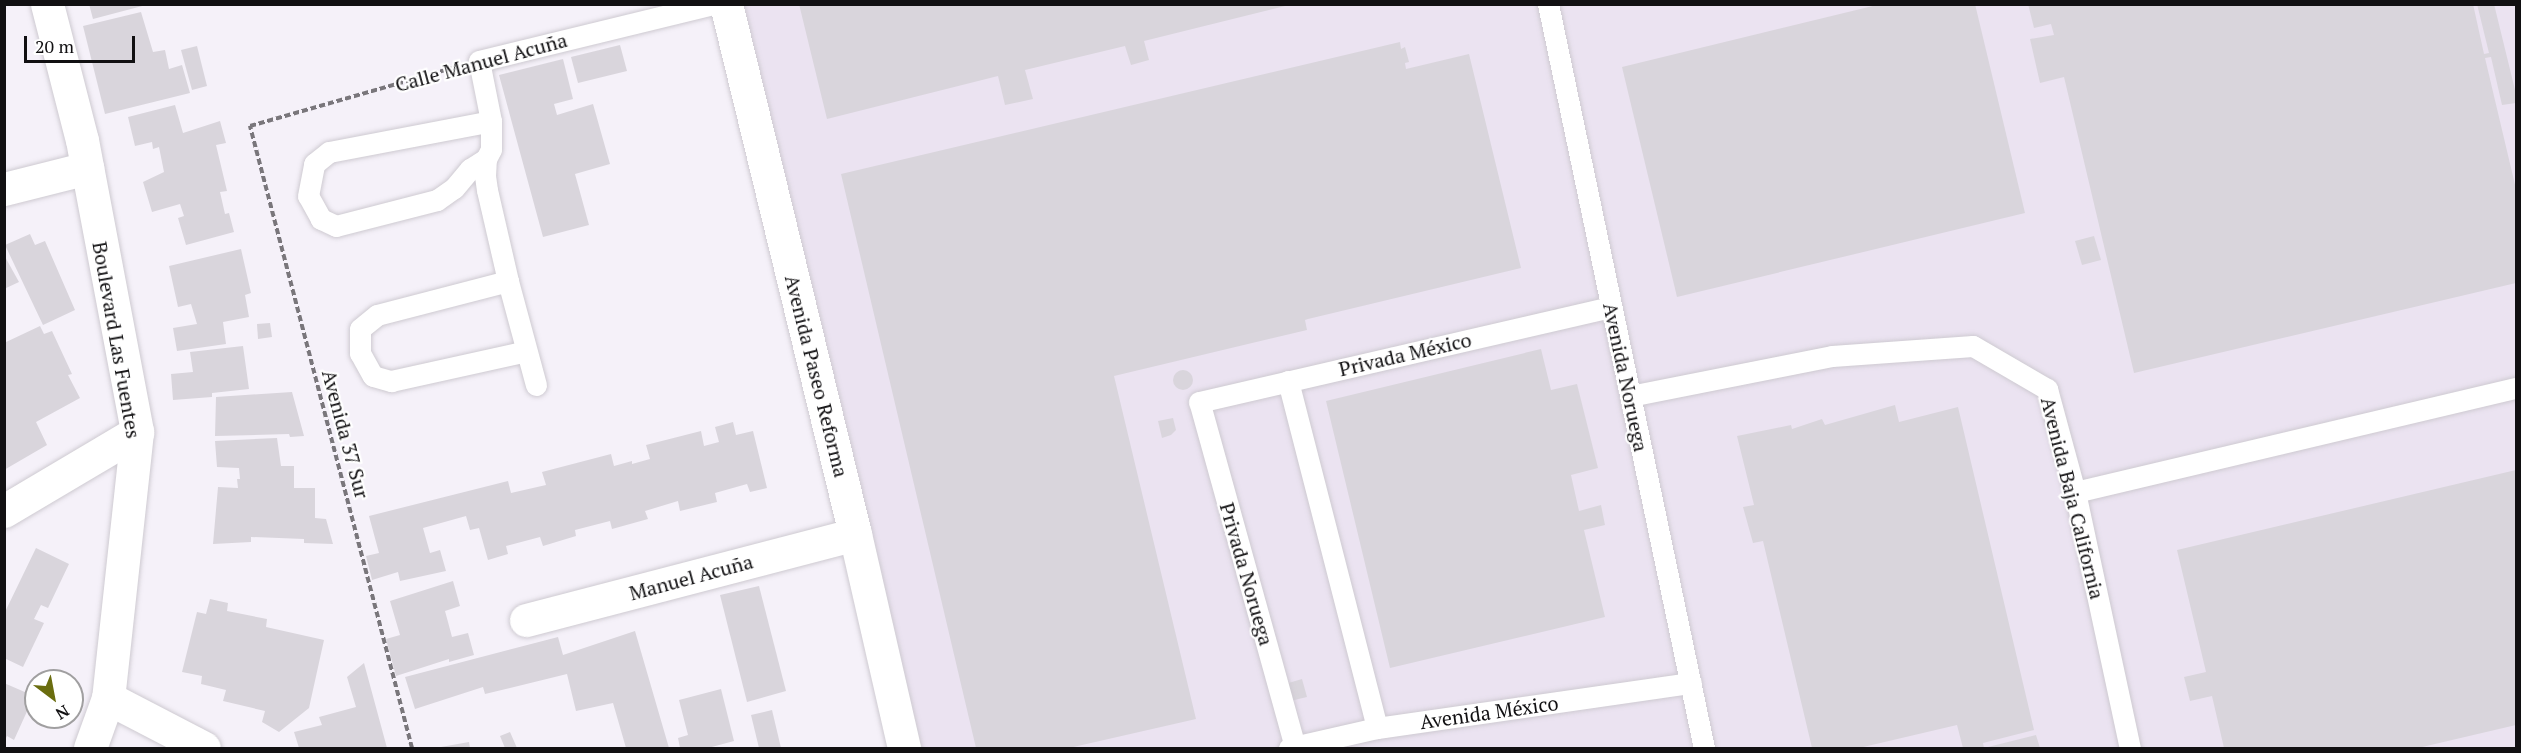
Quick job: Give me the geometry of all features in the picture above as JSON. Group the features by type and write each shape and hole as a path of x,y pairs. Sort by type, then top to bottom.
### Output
{"street":[{"name":"Boulevard Las Fuentes","path":"47,4 87,168 137,432 108,698 90,748"},
{"name":"Avenida Paseo Reforma","path":"726,4 855,534 904,748"},
{"path":"4,189 87,168"},
{"path":"4,511 137,432"},
{"name":"Manuel Acuña","path":"526,620 855,534"},
{"path":"108,698 204,748"}],"lane":[{"name":"Calle Manuel Acuña","path":"479,61 713,4"},
{"name":"Avenida Noruega","path":"1548,4 1704,748"},
{"path":"479,61 490,121 491,149 486,159 487,190 508,281 536,385"},
{"path":"486,159 470,169 454,188 437,200 336,226 321,219 308,196 314,164 329,152 490,121"},
{"path":"508,281 377,315 360,328 360,353 373,375 391,381 526,351"},
{"name":"Privada México","path":"1199,402 1611,307"},
{"name":"Avenida Baja California","path":"1630,396 1832,356 1973,346 2047,389 2075,492 2130,748"},
{"path":"1288,381 1377,728"},
{"path":"2075,492 2517,388"},
{"name":"Privada Noruega","path":"1199,402 1292,748"},
{"name":"Avenida México","path":"1292,748 1377,728 1690,683"}],"path":[{"name":"Calle Manuel Acuña","path":"250,126 479,61"},
{"name":"Avenida 37 Sur","path":"250,126 412,748"}],"shaded area":[{"path":"736,5 2516,5 2516,748 922,748 863,527"}],"building":[{"path":"89,4 146,4 146,5 93,19"},
{"path":"799,4 1289,5 1144,41 1149,60 1131,65 1125,46 1025,70 1033,99 1005,105 998,76 827,119"},
{"path":"1881,4 1975,4 2025,213 1677,297 1622,67"},
{"path":"2028,4 2473,4 2484,54 2489,53 2477,4 2494,4 2516,94 2516,103 2502,105 2491,57 2485,58 2516,189 2516,283 2134,373 2064,77 2040,83 2030,39 2054,35 2051,24 2034,28"},
{"path":"141,12 153,52 165,50 169,69 182,65 190,93 105,114 83,26"},
{"path":"1400,42 1401,49 1405,47 1409,62 1405,63 1406,69 1469,54 1521,268 1308,319 1305,320 1307,330 1114,376 1196,719 1069,748 976,748 841,174"},
{"path":"620,45 627,71 578,83 571,57"},
{"path":"197,46 207,86 192,90 181,50"},
{"path":"563,59 573,99 554,104 557,115 593,104 610,164 575,174 589,225 543,237 499,75"},
{"path":"175,105 183,133 220,121 226,143 216,145 227,191 220,192 225,214 229,213 234,232 186,245 178,218 184,216 180,204 152,212 143,182 164,172 159,147 153,149 152,142 135,146 128,117"},
{"path":"30,234 35,245 45,241 75,310 43,325 5,245"},
{"path":"2094,236 2101,260 2082,265 2075,241"},
{"path":"241,249 251,293 245,295 249,317 223,322 226,344 177,351 173,328 197,324 191,304 178,307 169,266"},
{"path":"4,255 19,282 4,289"},
{"path":"270,323 272,337 258,339 257,324"},
{"path":"40,326 44,334 52,331 72,374 68,375 80,398 36,422 47,445 4,470 4,343"},
{"path":"243,346 249,389 212,393 212,397 173,400 171,374 193,372 190,352"},
{"path":"1541,349 1551,390 1577,384 1598,468 1571,475 1579,511 1601,505 1605,525 1584,530 1605,617 1390,668 1326,401"},
{"path":"1183,370 1190,373 1193,380 1190,387 1183,390 1176,387 1173,380 1176,373"},
{"path":"292,392 304,436 290,437 289,434 215,436 216,397"},
{"path":"1895,405 1899,422 1958,407 2034,730 1983,743 1984,748 1963,748 1957,725 1859,748 1812,748 1763,541 1753,543 1743,507 1754,505 1737,436 1791,425 1792,429 1822,419 1825,425"},
{"path":"1173,418 1176,430 1171,435 1162,438 1158,421"},
{"path":"733,422 736,435 753,431 767,488 750,492 747,484 715,493 717,502 680,511 678,501 645,511 648,519 612,529 610,521 575,530 576,536 543,546 540,537 506,546 508,554 488,560 479,528 470,530 466,516 423,528 430,553 440,550 446,571 400,581 398,572 372,580 366,556 379,553 369,516 508,481 511,493 546,485 542,472 611,454 614,466 632,461 632,464 650,459 646,445 701,431 704,446 719,442 715,427"},
{"path":"277,438 281,466 294,466 294,488 315,488 315,518 326,519 333,544 304,543 304,539 251,537 251,542 213,544 218,487 238,488 237,479 240,479 239,468 217,467 215,441"},
{"path":"2516,470 2516,725 2418,748 2224,748 2212,696 2190,701 2184,677 2206,672 2177,550"},
{"path":"36,548 69,564 48,608 41,605 34,619 44,623 23,667 4,658 4,614"},
{"path":"453,581 460,606 445,611 452,637 468,633 474,655 449,662 449,659 396,676 386,639 400,635 390,601"},
{"path":"759,586 786,691 747,702 720,595"},
{"path":"210,599 228,603 227,611 267,619 266,627 324,640 309,708 279,732 262,722 265,711 223,701 226,690 201,684 202,676 182,672 197,612 206,614"},
{"path":"635,631 669,748 626,748 613,703 576,711 567,674 485,694 483,687 415,709 405,677 558,637 563,655"},
{"path":"364,663 387,748 299,748 294,732 322,725 319,717 356,707 347,677"},
{"path":"1302,679 1307,697 1290,701 1285,684"},
{"path":"4,683 24,692 24,718 14,740 7,736 4,742"},
{"path":"721,689 734,741 708,748 680,748 678,738 688,735 679,700"},
{"path":"772,710 781,748 759,748 751,715"},
{"path":"510,732 517,748 505,748 500,736"},
{"path":"2036,735 2040,748 1984,748"},
{"path":"469,742 470,748 441,748 441,747"}]}
